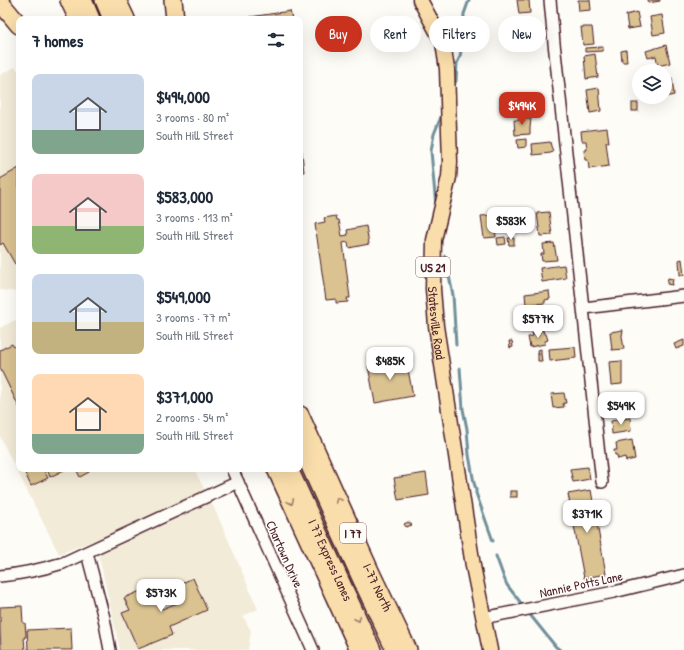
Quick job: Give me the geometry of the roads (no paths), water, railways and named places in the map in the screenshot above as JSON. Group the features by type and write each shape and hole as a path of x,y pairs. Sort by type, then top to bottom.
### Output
{"highway":[{"path":"69,0 77,16"},
{"path":"82,0 90,16"},
{"path":"104,0 111,16"},
{"path":"117,0 125,16"},
{"path":"173,0 175,16"},
{"path":"1,5 16,22"},
{"name":"I-77 North","path":"303,422 408,650"},
{"name":"I 77 Express Lanes","path":"303,451 357,571 395,650"},
{"path":"277,472 359,650"},
{"name":"I 77 Express Lanes","path":"290,472 372,650"}],"main road":[{"name":"Statesville Road","path":"420,0 443,43 447,69 450,162 449,177 434,240 433,289 436,326 462,498 473,566 490,650"}],"street":[{"path":"550,0 602,482"},
{"path":"584,308 684,296"},
{"name":"Chartown Drive","path":"233,472 313,650"},
{"path":"0,576 38,570 63,563 238,482"},
{"path":"86,552 104,618 110,650"},
{"name":"Nannie Potts Lane","path":"483,618 614,592 684,576"}],"waterway":[{"path":"453,86 456,81 457,63 460,57 464,14 469,0"},
{"path":"436,206 431,151 434,134 443,112"},
{"path":"445,256 453,295 456,345"},
{"path":"460,368 463,409 474,483 476,493 493,541"},
{"path":"496,556 507,585 524,607"},
{"path":"527,611 560,650"}]}
